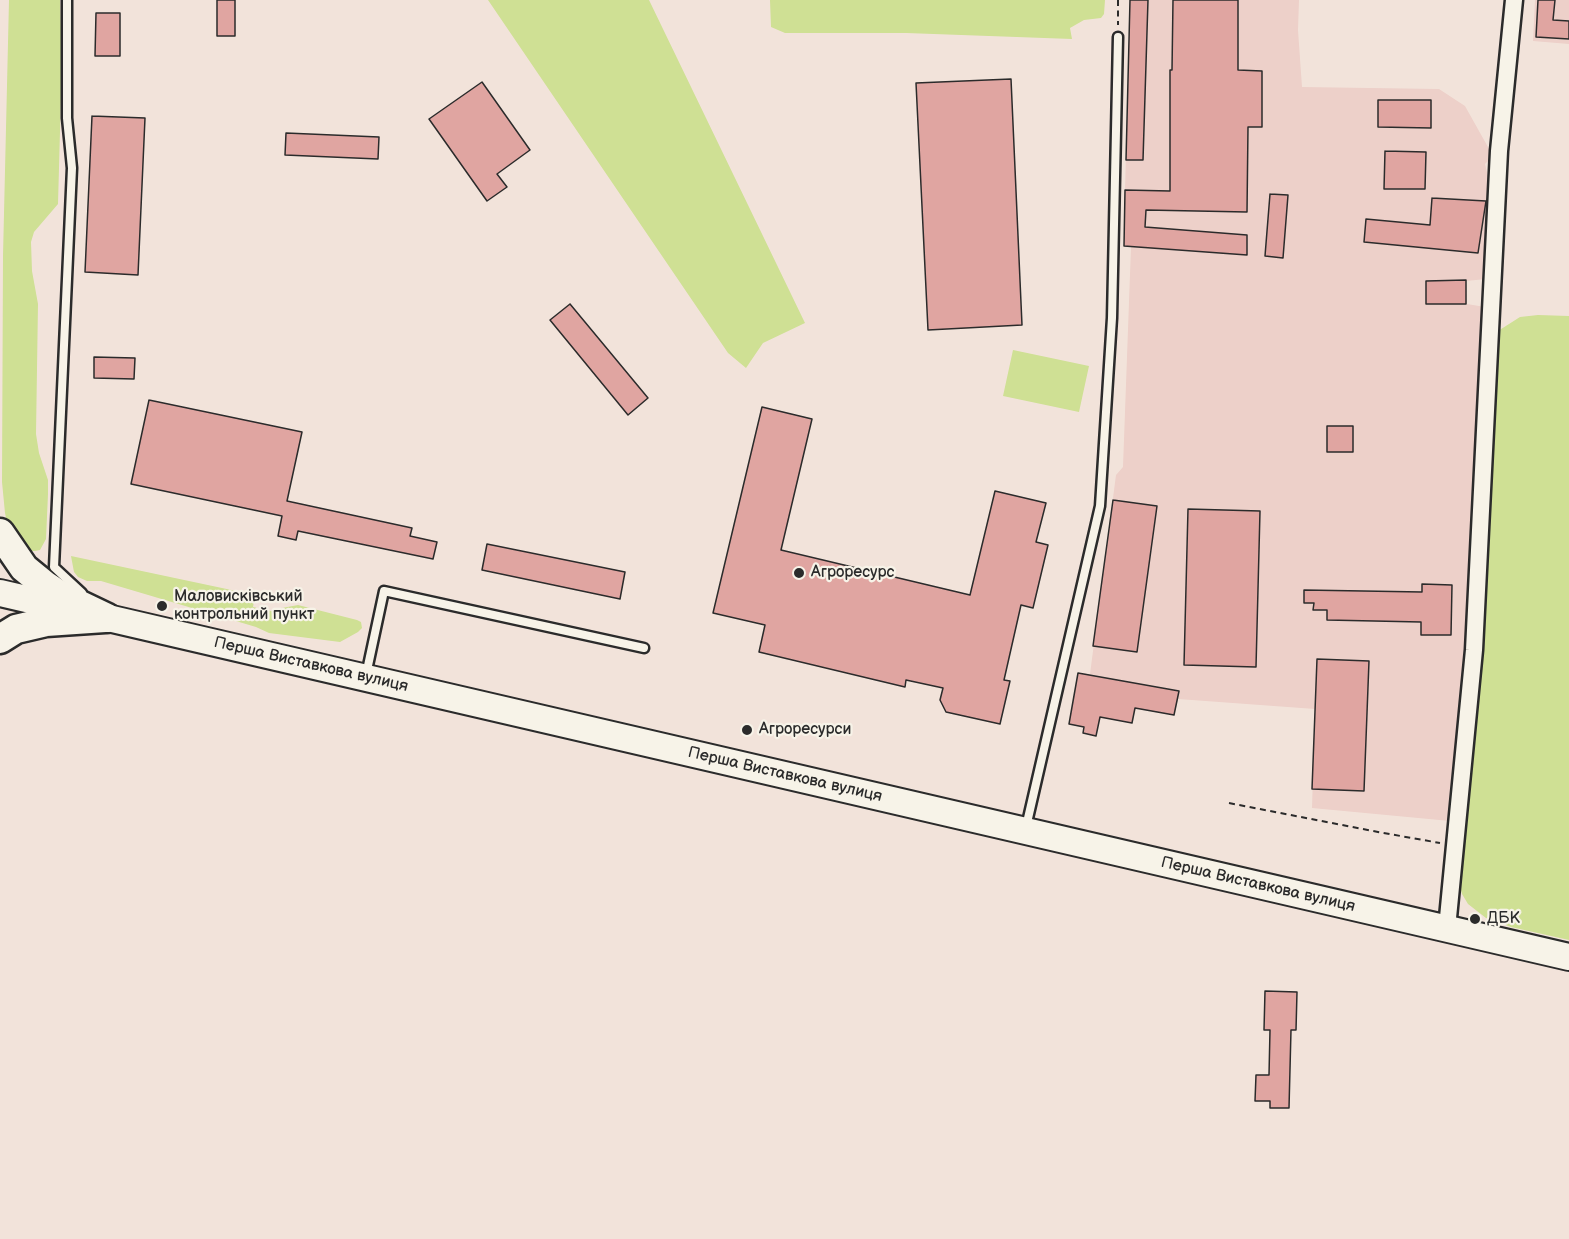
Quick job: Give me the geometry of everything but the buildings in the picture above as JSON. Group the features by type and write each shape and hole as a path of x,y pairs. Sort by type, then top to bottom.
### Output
{"highway":[{"path":"0,533 24,568 46,586 61,596 107,618"},
{"path":"0,639 16,629 46,622 107,618"}],"main road":[{"name":"Перша Виставкова вулиця","path":"0,593 1569,957"}],"street":[{"path":"1447,928 1474,650 1499,151 1514,0"}],"lane":[{"path":"67,0 67,118 72,168 54,567 107,618"},
{"path":"1025,830 1100,506 1112,318 1118,37"},
{"path":"365,678 384,591 644,648"}],"path":[{"path":"1118,0 1118,37"},
{"path":"1229,802 1455,845"}],"shaded area":[{"path":"1130,0 1299,0 1298,30 1302,87 1439,89 1465,106 1493,156 1485,164 1489,181 1486,279 1466,281 1467,304 1485,307 1466,662 1450,821 1312,808 1315,709 1178,699 1174,715 1135,708 1132,723 1100,717 1096,736 1083,733 1084,727 1069,724 1078,673 1090,674 1116,475 1123,467 1131,247 1125,190"},
{"path":"1535,0 1569,0 1569,44 1533,41"}],"green space":[{"path":"9,0 60,0 62,59 58,204 34,232 31,242 32,271 38,304 36,434 39,453 48,480 46,539 40,550 35,551 28,551 8,527 2,482 3,256"},
{"path":"488,0 649,0 805,323 763,343 746,368 728,353"},
{"path":"770,0 1105,0 1104,14 1101,18 1084,20 1070,28 1072,39 906,33 785,33 771,27"},
{"path":"1569,316 1569,940 1511,927 1486,918 1468,904 1458,880 1498,331 1520,317"},
{"path":"1013,350 1089,366 1079,412 1003,396"},
{"path":"71,556 255,595 253,607 280,613 282,608 298,605 357,620 361,622 362,628 340,642 269,633 256,627 101,581 87,581 78,577 74,572"}],"place":[{"name":"Агроресурс","path":"799,573"},
{"name":"Маловисківський контрольний пункт","path":"162,606"},
{"name":"Агроресурси","path":"747,730"},
{"name":"ДБК","path":"1475,919"}]}
